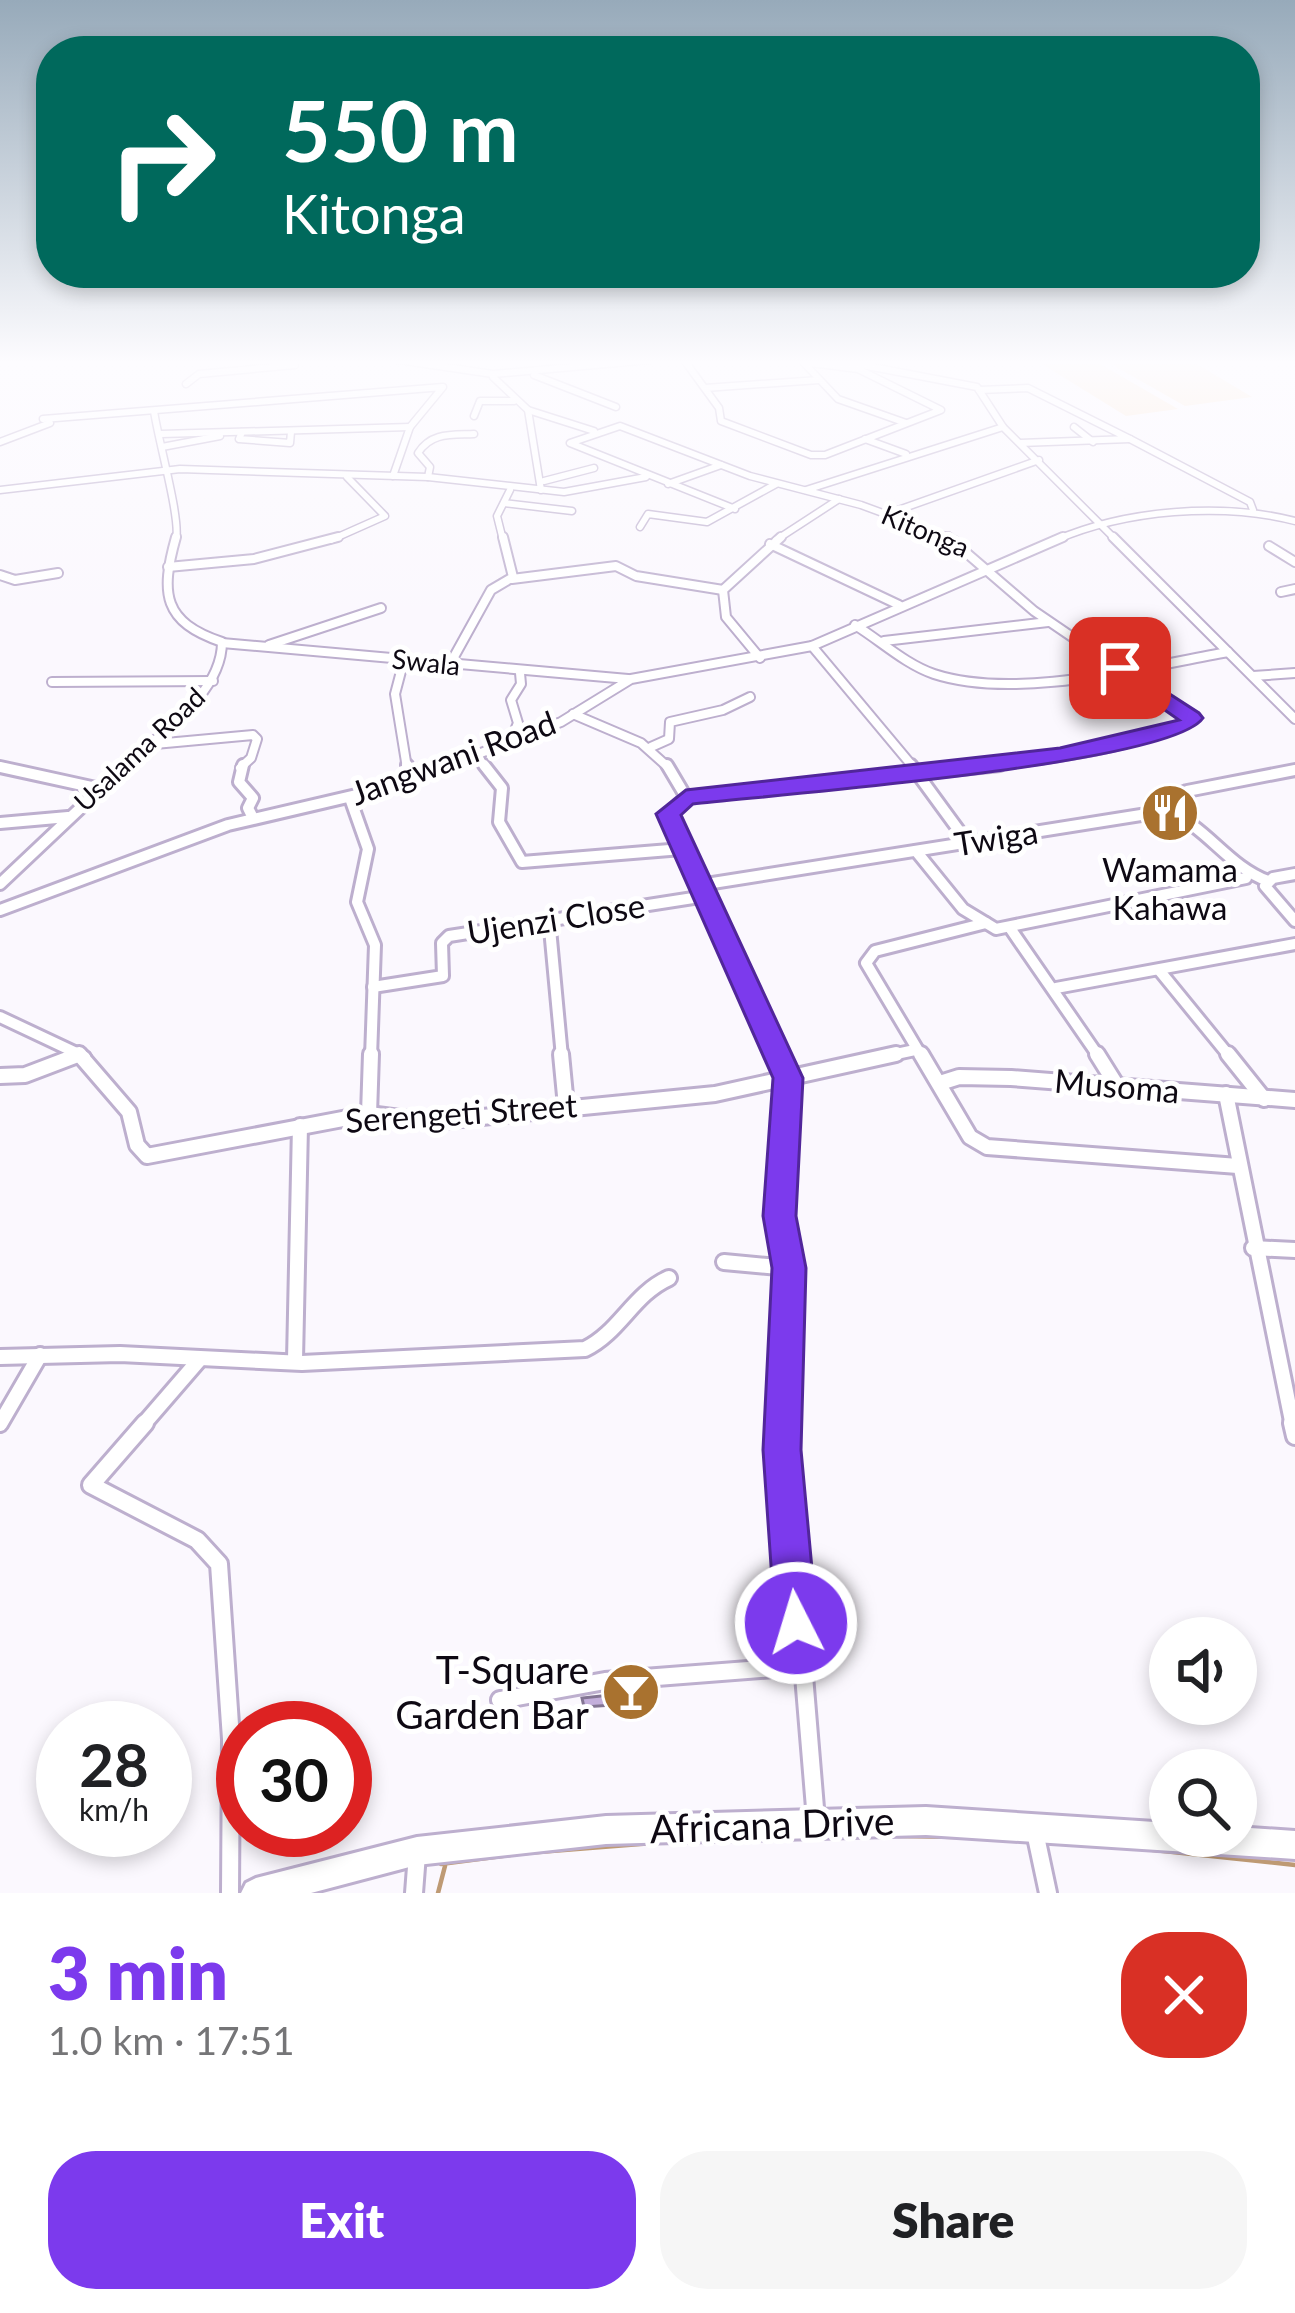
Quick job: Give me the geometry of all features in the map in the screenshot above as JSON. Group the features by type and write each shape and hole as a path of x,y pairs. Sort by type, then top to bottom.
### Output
{"main road":[{"name":"Africana Drive","path":"256,1893 418,1851 544,1834 926,1821 1295,1845"}],"street":[{"name":"Usalama Road","path":"0,884 213,681 224,658 222,643 193,632 176,617 168,598 168,567 179,528 162,470 162,448"},
{"path":"393,476 403,448"},
{"path":"420,448 418,453 430,467 428,477"},
{"path":"530,448 544,481 541,490"},
{"path":"580,448 736,509"},
{"name":"Kitonga","path":"678,448 958,541 1048,622 1192,718 1187,724 1096,750 686,797"},
{"path":"794,448 812,455 834,448"},
{"path":"891,448 909,455"},
{"path":"802,491 931,448"},
{"path":"1027,448 1294,717"},
{"path":"1148,448 1250,502 1253,510 1295,521"},
{"path":"887,514 1039,460"},
{"path":"668,484 721,465"},
{"path":"544,481 594,468"},
{"path":"0,490 162,470 428,477 510,490 584,490 646,476"},
{"path":"168,567 292,556 323,547 385,516 347,477"},
{"path":"640,526 648,514 697,523 736,509 776,484"},
{"path":"507,580 497,516 510,490"},
{"path":"723,590 770,544 838,500"},
{"path":"504,503 572,511"},
{"name":"Jangwani Road","path":"0,910 253,818 350,798 509,744 573,714 631,679 812,646 1100,521 1253,510"},
{"path":"770,544 899,605"},
{"path":"1269,546 1295,562"},
{"path":"487,582 616,566 636,576 723,590"},
{"path":"0,575 18,580 58,573"},
{"path":"972,578 999,580"},
{"path":"450,664 480,605 507,580"},
{"path":"1280,592 1295,589"},
{"path":"723,590 726,617 760,658"},
{"path":"260,646 381,608"},
{"path":"882,641 1048,622"},
{"path":"855,625 922,669 950,679 1055,676 1228,652"},
{"name":"Swala","path":"222,643 520,674 631,679"},
{"path":"812,646 918,773 968,842"},
{"path":"404,659 395,694 409,778"},
{"path":"509,744 518,723 511,700 520,674"},
{"path":"1253,676 1295,674"},
{"path":"52,682 213,681"},
{"path":"651,747 669,739 670,722 723,710 750,697"},
{"path":"573,714 651,747 679,776 686,797 668,814 788,1078 779,1216 789,1268 782,1450 817,1822"},
{"path":"141,746 253,735 257,739 251,758 238,769 253,798 248,808 253,818"},
{"path":"476,755 502,788 499,822 522,862 682,849"},
{"path":"0,766 96,788"},
{"path":"1291,874 1268,881 1251,877 1232,867 1172,812 1175,796 1187,791 1295,770"},
{"path":"350,798 368,849 357,902 375,945 369,1114"},
{"name":"Twiga","path":"703,890 968,842 1172,812"},
{"path":"0,823 68,817"},
{"path":"916,851 963,909 986,923 1010,928 1251,877"},
{"path":"1268,881 1270,896 1295,920"},
{"name":"Ujenzi Close","path":"373,987 443,976 442,943 449,936 703,890"},
{"path":"549,918 566,1106"},
{"path":"986,923 875,951 867,958 915,1050 970,1137 981,1145 1238,1166"},
{"path":"1010,928 1056,988 1117,1086"},
{"path":"1056,988 1295,944"},
{"path":"1159,970 1264,1099"},
{"name":"Serengeti Street","path":"0,1017 87,1058 129,1112 139,1150 147,1156 369,1114 446,1121 715,1094 915,1050"},
{"path":"0,1076 25,1075 75,1056"},
{"name":"Musoma","path":"940,1083 959,1077 1295,1100"},
{"path":"1226,1094 1253,1248 1295,1433"},
{"path":"295,1360 300,1126"},
{"path":"1253,1248 1295,1250"},
{"path":"724,1262 789,1268"},
{"path":"0,1357 356,1363 590,1348 644,1290 669,1278"},
{"path":"0,1424 40,1355"},
{"path":"199,1360 91,1485 197,1540 219,1564 231,1739 230,1893"},
{"path":"500,1700 605,1681 800,1666"},
{"path":"1034,1829 1048,1893"},
{"path":"414,1893 418,1851"}],"building":[{"path":"658,1690 658,1696 641,1697 642,1703 584,1707 582,1698"}],"waterway":[{"path":"898,1836 960,1837"},
{"path":"526,1853 666,1842"},
{"path":"1135,1848 1295,1865"},
{"path":"441,1864 517,1854"},
{"path":"438,1893 445,1866"}],"place":[{"name":"Wamama Kahawa","path":"1170,813"},
{"name":"T-Square Garden Bar","path":"631,1692"}],"route":[{"path":"796,1623 782,1450 789,1268 779,1216 789,1131 788,1078 668,814 686,797 918,773 1125,744 1173,730 1192,718 1120,668"}]}
